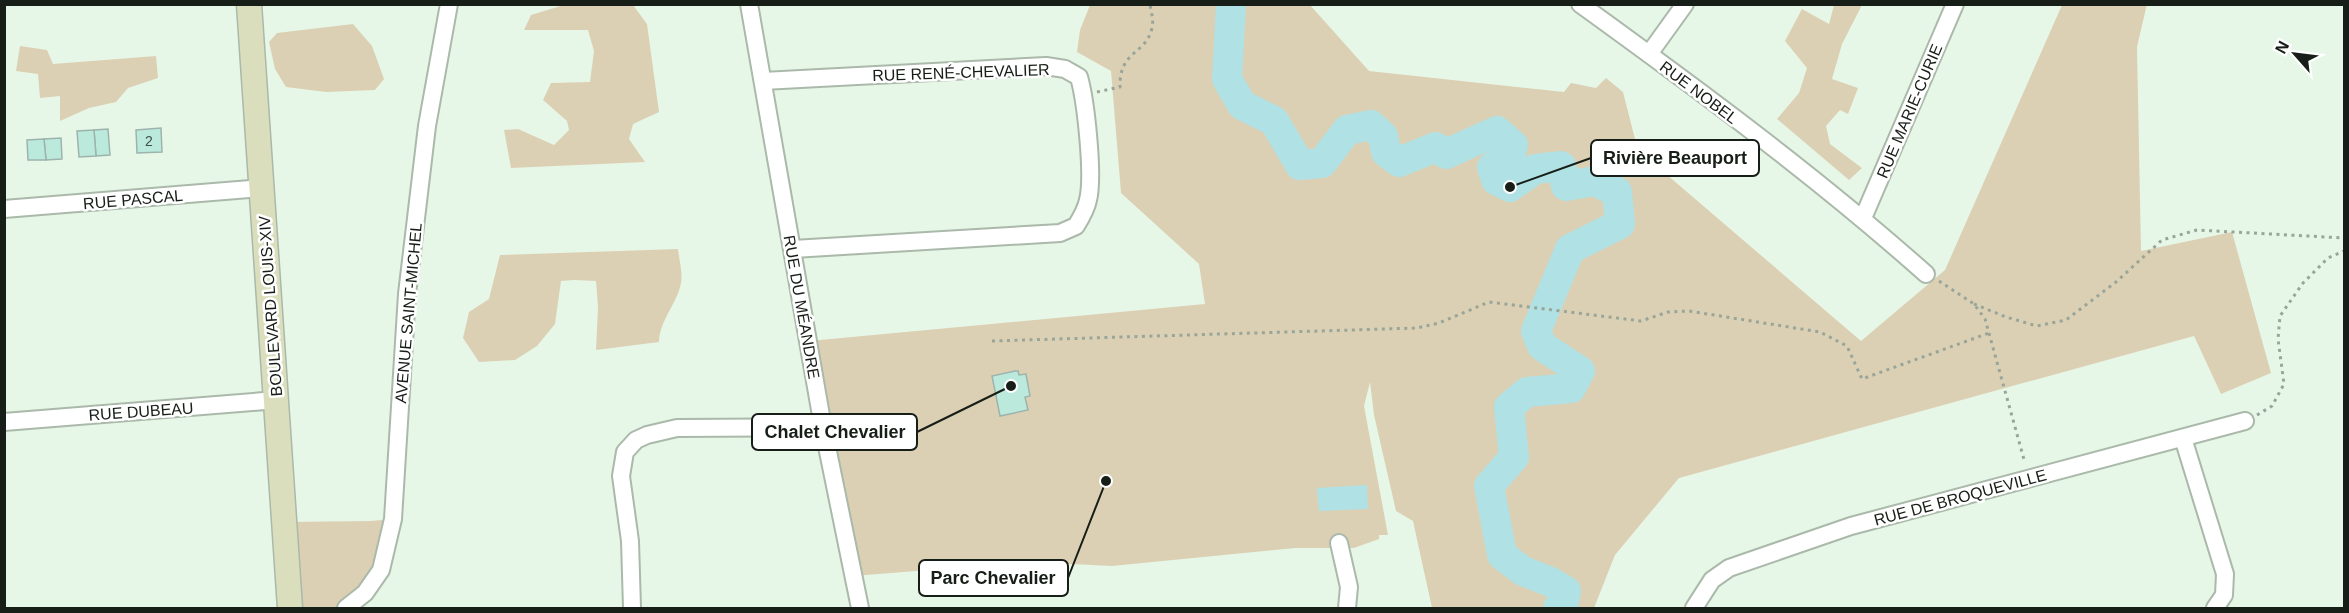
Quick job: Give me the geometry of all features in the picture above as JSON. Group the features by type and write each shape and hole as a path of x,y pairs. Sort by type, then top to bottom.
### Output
{"main road":[{"name":"BOULEVARD LOUIS-XIV","path":"249,4 290,609"}],"street":[{"name":"AVENUE SAINT-MICHEL","path":"346,609 364,593 381,570 393,519 407,294 427,126 449,4"},
{"name":"RUE DU MÉANDRE","path":"749,4 823,427 860,609"},
{"name":"RUE NOBEL","path":"1580,4 1863,218 1926,274"},
{"path":"1649,54 1685,4"},
{"name":"RUE MARIE-CURIE","path":"1863,218 1955,4"},
{"name":"RUE RENÉ-CHEVALIER","path":"763,81 1046,66 1065,69 1079,78 1084,96 1090,181 1089,200 1076,226 1060,233 793,249"},
{"name":"RUE PASCAL","path":"4,209 262,188"},
{"name":"RUE DUBEAU","path":"4,422 277,400"},
{"name":"RUE DE BROQUEVILLE","path":"1694,609 1712,580 1729,568 1851,526 2245,421"},
{"path":"632,609 630,541 621,476 625,452 636,440 677,428 823,427"},
{"path":"2183,438 2225,574 2224,595 2215,609"},
{"path":"1339,543 1349,587 1347,609"}],"path":[{"path":"1084,96 1120,87 1119,73 1125,61 1148,39 1153,25 1150,4"},
{"path":"1926,274 1974,304 2037,326 2066,320 2116,282 2162,240 2197,230 2344,238"},
{"path":"2245,421 2272,406 2284,384 2278,339 2280,316 2303,283 2328,258 2344,251"},
{"path":"992,341 1417,328 1438,323 1489,302 1641,321 1668,312 1689,311 1820,332 1847,346 1862,379 1989,333"},
{"path":"1974,304 1985,319 2030,479"}],"shaded area":[{"path":"567,4 633,5 647,24 659,112 633,124 629,139 645,162 511,168 504,130 518,129 554,145 569,130 567,121 543,100 551,83 590,82 594,51 588,30 524,30 531,15"},
{"path":"2147,4 2137,47 2141,251 2232,232 2271,373 2221,394 2194,336 1679,478 1615,555 1594,608 1432,608 1413,521 1396,511 1374,415 1370,382 1364,406 1388,535 1379,535 1379,539 1354,548 1295,548 1112,566 1029,562 853,576 809,341 1205,304 1199,264 1121,193 1111,71 1077,52 1080,30 1090,5 1310,5 1369,71 1564,92 1571,83 1596,88 1606,78 1623,92 1637,147 1631,144 1861,341 1945,270 2062,5"},
{"path":"1834,5 1862,5 1842,44 1832,79 1858,88 1848,114 1840,110 1826,126 1830,144 1862,168 1849,180 1777,119 1799,93 1807,68 1785,41 1802,9 1829,24"},
{"path":"353,24 372,46 384,79 375,90 326,92 286,87 275,69 269,42 277,33"},
{"path":"20,46 47,50 53,64 156,56 158,78 128,88 116,102 89,108 60,121 60,96 40,98 38,74 16,71"},
{"path":"678,249 681,283 662,327 659,342 596,350 598,307 596,281 574,280 561,281 555,324 537,346 515,360 479,362 463,338 469,312 489,299 500,255"},
{"path":"393,519 381,570 346,608 290,608 285,522"}],"water":[{"path":"1367,485 1368,509 1319,511 1317,488"}],"building":[{"path":"161,128 162,152 137,153 136,130"},
{"path":"108,129 110,155 96,156 94,130"},
{"path":"94,130 96,156 79,157 77,131"},
{"path":"61,138 62,159 46,160 44,139"},
{"path":"44,139 46,160 28,160 27,140"},
{"path":"1018,371 1019,375 1026,374 1030,396 1025,397 1028,410 1000,416 992,376"}],"waterway":[{"path":"1231,4 1227,79 1242,105 1274,121 1300,165 1322,163 1347,130 1371,125 1383,136 1386,152 1399,162 1436,147 1446,154 1497,131 1513,145 1511,153 1492,167 1496,180 1510,187 1535,169 1561,166 1566,186 1595,181 1617,192 1620,224 1570,249 1536,331 1542,346 1580,371 1571,388 1527,392 1509,407 1514,457 1489,486 1502,555 1523,571 1551,582 1566,591 1563,606 1558,608"}],"place":[{"name":"Rivière Beauport","path":"1510,187"},
{"name":"Chalet Chevalier","path":"1011,386"},
{"name":"Parc Chevalier","path":"1106,481"}]}
